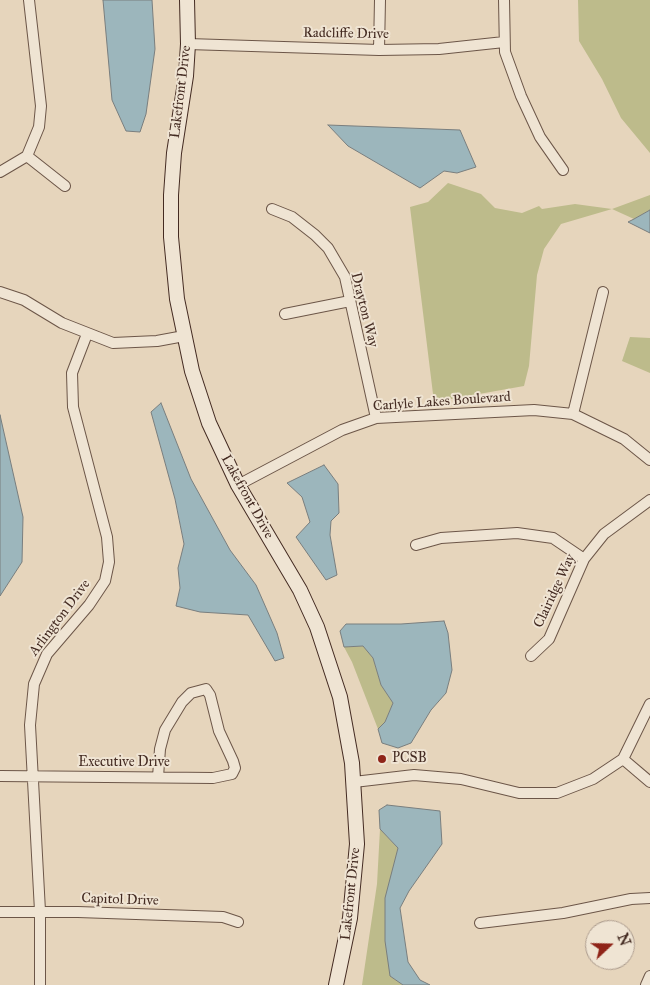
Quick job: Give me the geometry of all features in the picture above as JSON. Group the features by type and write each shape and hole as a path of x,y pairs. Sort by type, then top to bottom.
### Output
{"street":[{"path":"0,172 27,156 38,127 40,106 29,0"},
{"name":"Lakefront Drive","path":"187,0 188,44 186,76 174,153 170,218 175,283 184,336 199,394 220,449 238,485 288,569 317,626 340,696 350,744 357,844 355,880 347,936 336,985"},
{"path":"379,50 380,0"},
{"path":"504,0 504,42 521,96 540,137 563,170"},
{"name":"Radcliffe Drive","path":"188,44 439,50 504,42"},
{"path":"27,156 66,186"},
{"name":"Drayton Way","path":"272,208 292,217 315,235 328,248 345,277 376,418"},
{"path":"0,292 24,300 62,323 87,334 114,342 157,341 184,336"},
{"path":"573,414 603,292"},
{"path":"285,314 350,301"},
{"name":"Arlington Drive","path":"40,985 40,911 30,725 36,679 47,654 101,588 105,581 108,562 107,537 73,407 72,373 87,334"},
{"name":"Carlyle Lakes Boulevard","path":"238,485 342,430 376,418 534,410 573,414 624,439 650,460"},
{"name":"Clairidge Way","path":"531,656 549,639 584,559 604,534 650,500"},
{"path":"416,545 441,538 517,532 553,538 584,559"},
{"name":"Executive Drive","path":"0,776 158,777 223,777 232,774 235,768 234,761 219,731 210,694 206,688 199,689 182,702 165,730 160,749 158,777"},
{"path":"354,782 414,776 461,780 519,793 557,793 593,779 623,759 650,704"},
{"path":"623,759 650,782"},
{"path":"480,923 563,913 631,898 650,898"},
{"name":"Capitol Drive","path":"0,912 40,911 223,917 238,922"},
{"path":"646,985 650,976"}],"shaded area":[{"path":"578,0 650,0 650,153 621,118 602,79 579,41"},
{"path":"448,183 481,194 495,208 522,213 539,206 542,209 575,204 612,209 561,224 544,249 537,275 529,366 524,386 434,402 410,207 428,202"},
{"path":"650,195 650,210 634,219 612,209"},
{"path":"630,337 650,338 650,373 622,361"},
{"path":"364,646 373,658 381,685 393,703 385,722 378,729 352,662 344,647"},
{"path":"380,829 398,848 395,867 390,976 403,985 362,985 377,884"}],"water":[{"path":"103,0 152,0 155,49 146,114 140,132 126,131 112,100"},
{"path":"328,125 460,130 476,167 457,173 444,171 420,188 348,146"},
{"path":"650,210 650,233 628,222 634,219"},
{"path":"161,403 191,479 230,550 256,585 277,633 284,658 275,661 248,615 200,612 176,606 180,588 178,568 184,544 175,499 151,412"},
{"path":"0,415 23,517 22,562 0,596"},
{"path":"324,465 338,484 339,513 331,521 330,535 337,575 326,580 296,537 310,522 302,497 287,483"},
{"path":"444,621 448,633 452,670 446,693 431,710 411,743 398,748 382,743 378,729 385,722 393,703 381,685 373,658 363,646 344,647 340,631 346,624 401,624"},
{"path":"387,805 440,811 442,844 409,891 400,908 408,962 420,980 430,985 403,985 390,976 385,941 385,898 398,848 380,829 379,810"}],"place":[{"name":"PCSB","path":"382,759"}]}
